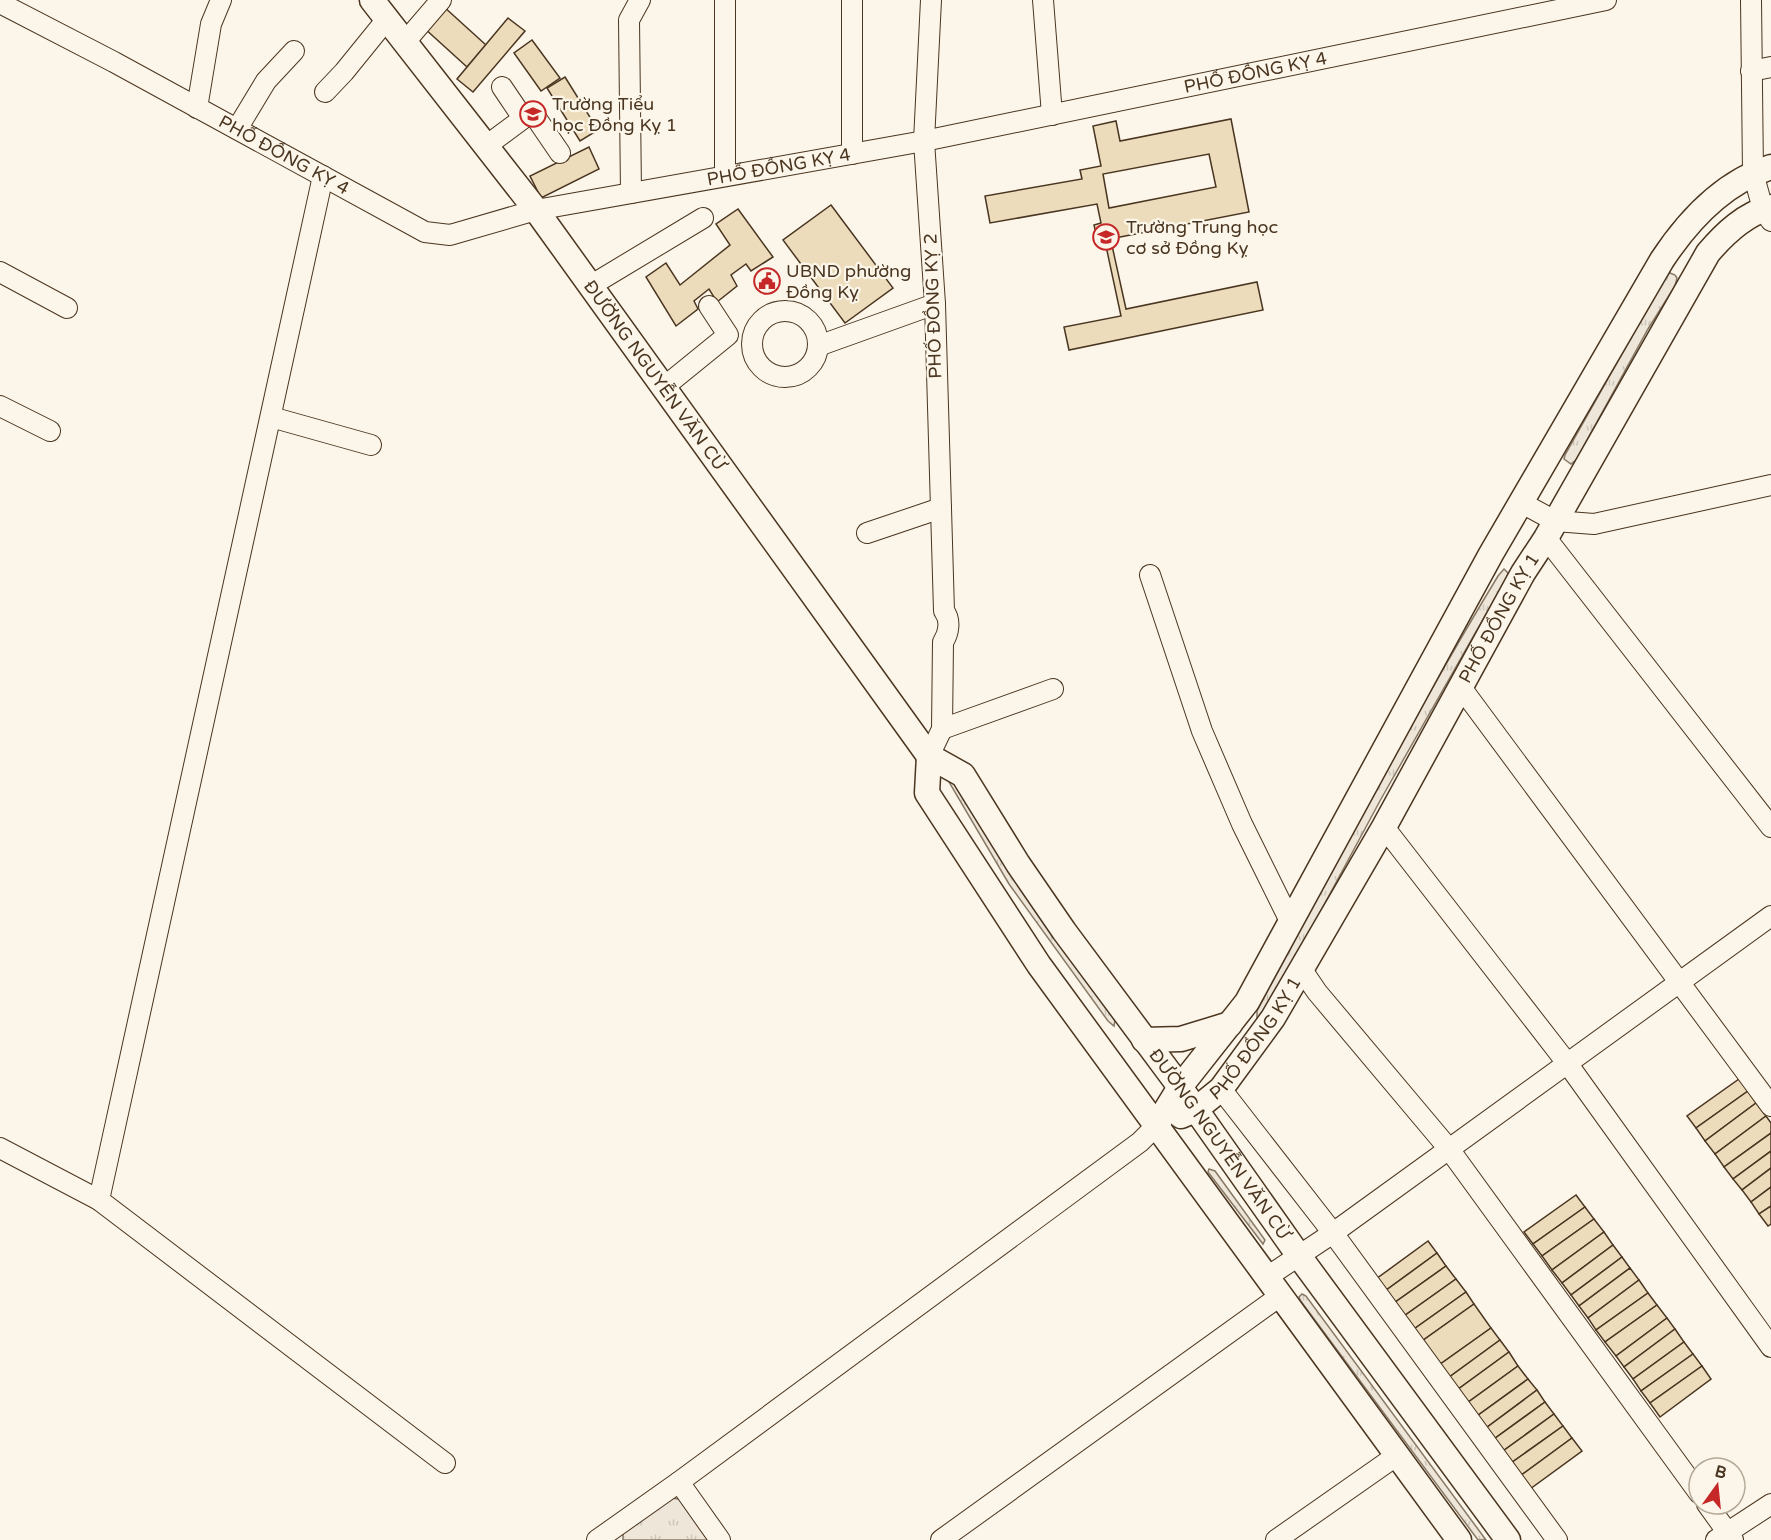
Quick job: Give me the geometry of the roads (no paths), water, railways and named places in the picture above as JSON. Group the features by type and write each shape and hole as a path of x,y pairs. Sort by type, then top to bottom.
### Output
{"main road":[{"name":"ĐƯỜNG NGUYỄN VĂN CỪ","path":"372,0 536,210 929,756 963,775 1044,902 1299,1256 1508,1540"},
{"name":"PHỐ ĐỒNG KỴ 1","path":"1156,1126 1180,1088 1247,1002 1520,502 1677,237 1708,204 1762,170"},
{"name":"PHỐ ĐỒNG KỴ 1","path":"1156,1126 1195,1110 1221,1089 1265,1030 1384,827 1523,573 1708,253 1728,231 1742,220 1768,212"},
{"path":"929,756 927,793 1039,964 1459,1540"},
{"path":"1144,1040 1179,1039 1230,1024"}],"street":[{"path":"197,108 211,24 221,0"},
{"path":"405,42 441,0"},
{"path":"631,193 629,20 640,0"},
{"path":"725,0 725,176"},
{"path":"852,0 852,154"},
{"name":"PHỐ ĐỒNG KỴ 2","path":"929,756 942,729 943,642 937,626 944,611 935,304 924,141 931,0"},
{"path":"1043,0 1052,115"},
{"name":"PHỐ ĐỒNG KỴ 4","path":"0,3 425,232 450,235 536,210 924,141 1052,115 1529,8 1606,0"},
{"name":"PHỐ ĐỒNG KỴ 1","path":"1751,0 1751,71 1768,212"},
{"path":"325,92 387,19"},
{"path":"237,129 266,81 294,51"},
{"path":"1751,71 1771,67"},
{"path":"502,87 523,118"},
{"path":"486,146 532,112 560,153"},
{"path":"99,1200 323,176"},
{"path":"590,285 703,218"},
{"path":"0,272 67,308"},
{"path":"819,346 935,304"},
{"path":"709,306 728,335 752,346"},
{"path":"786,310 796,312 806,318 818,336 819,346 810,366 791,376 780,376 770,373 761,366 752,346 753,335 765,317 786,310"},
{"path":"664,387 728,335"},
{"path":"0,405 50,431"},
{"path":"271,417 371,445"},
{"path":"1550,529 1594,524 1771,484"},
{"path":"1520,502 1550,529 1771,828"},
{"path":"867,533 941,508"},
{"path":"1150,575 1202,730 1242,824 1290,921"},
{"path":"1460,686 1771,1106"},
{"path":"942,729 1053,689"},
{"path":"1384,827 1567,1063 1771,1347"},
{"path":"941,1540 1273,1287 1299,1256 1771,916"},
{"path":"1302,970 1317,992 1449,1149 1687,1476"},
{"path":"1221,1089 1333,1233 1557,1540"},
{"path":"607,1537 1140,1142 1156,1126"},
{"path":"0,1148 99,1200 445,1463"},
{"path":"1276,1540 1396,1456"},
{"path":"679,1482 720,1540"},
{"path":"1713,1516 1725,1538 1771,1504"}],"place":[{"name":"Trường Tiểu học Đồng Kỵ 1","path":"533,114"},
{"name":"Trường Trung học cơ sở Đồng Kỵ","path":"1106,237"},
{"name":"UBND phường Đồng Kỵ","path":"767,281"}]}
